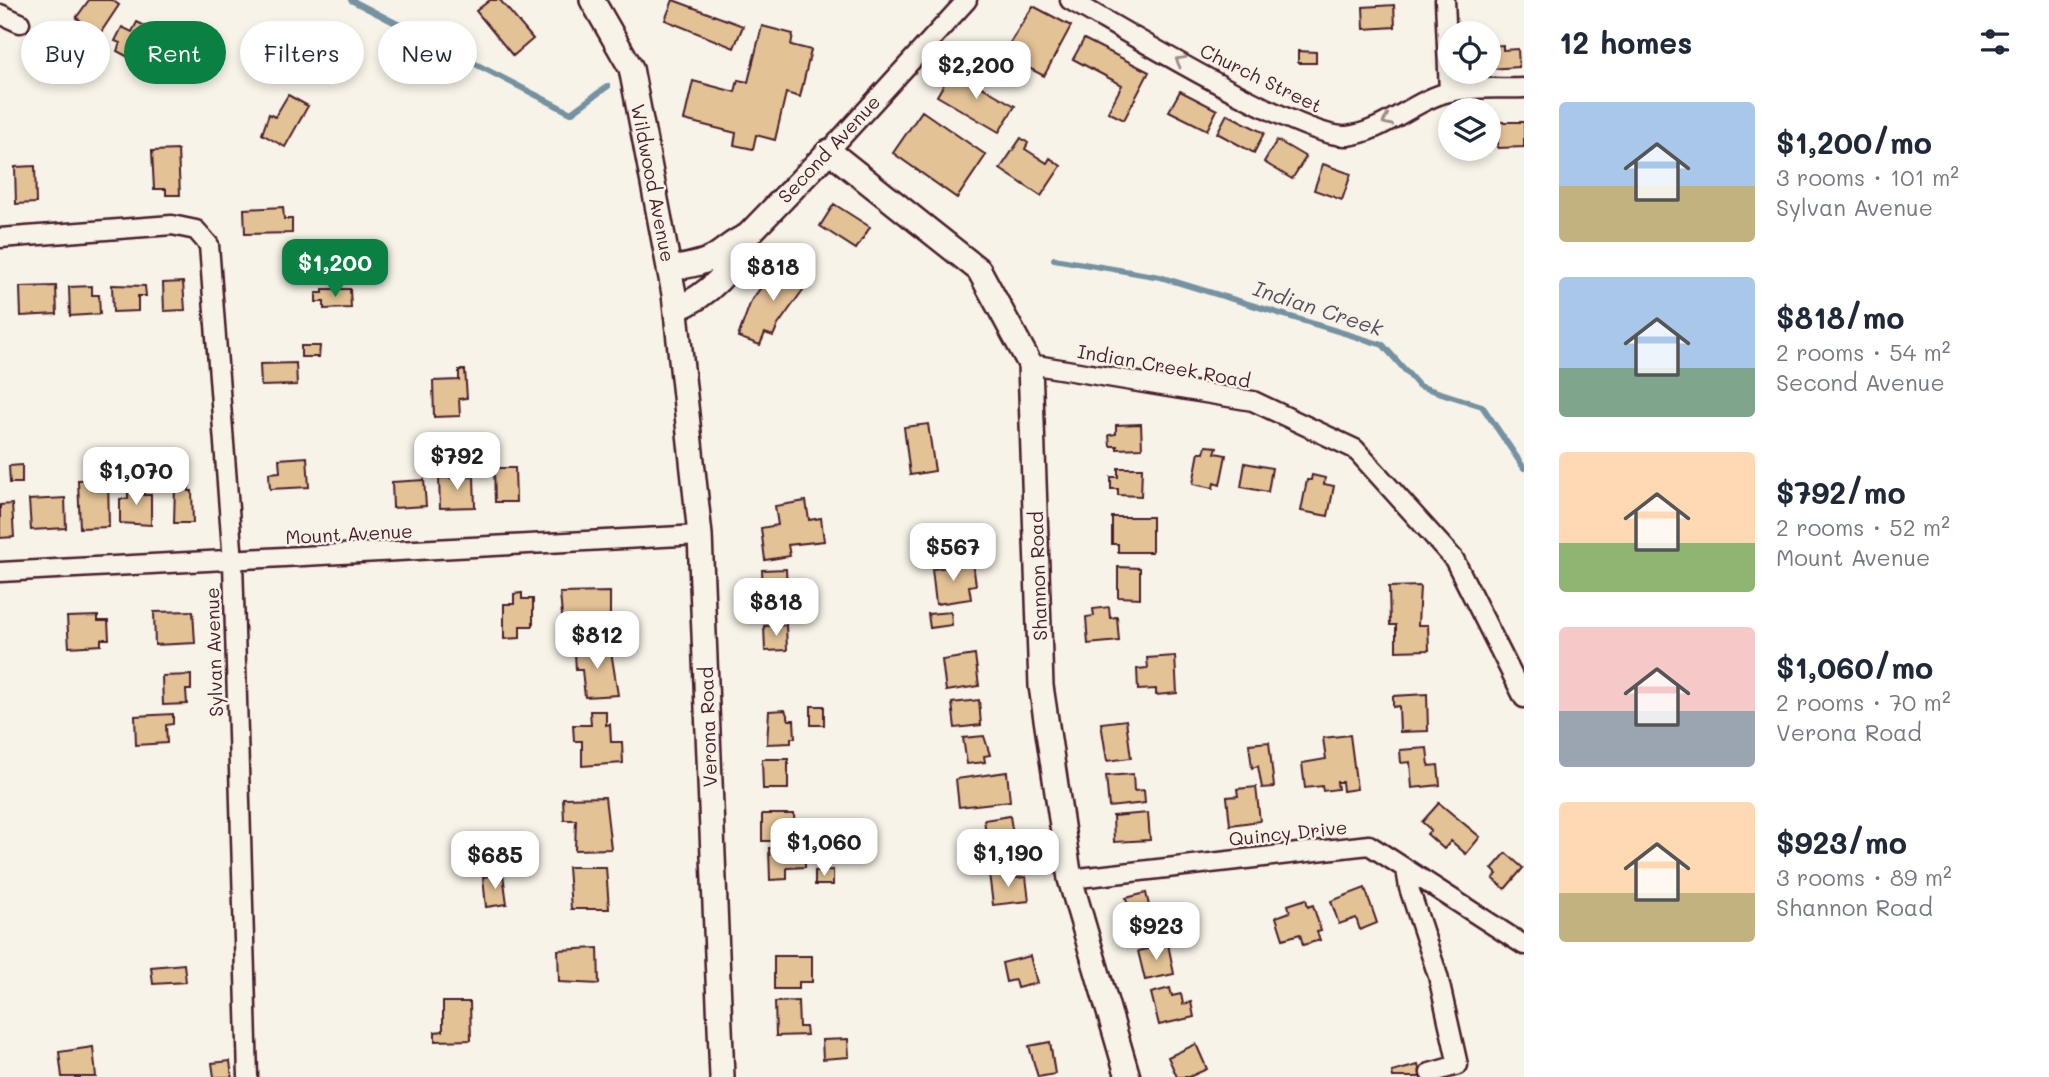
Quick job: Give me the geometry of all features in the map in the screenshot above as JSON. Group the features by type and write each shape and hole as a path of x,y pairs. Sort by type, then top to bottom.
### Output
{"street":[{"name":"Wildwood Avenue","path":"592,0 631,68 675,301"},
{"name":"Second Avenue","path":"675,301 695,301 724,274 743,249 747,236 967,0"},
{"name":"Church Street","path":"1070,0 1252,101 1325,132 1346,136 1365,130 1449,92 1524,88"},
{"path":"1445,0 1449,92"},
{"path":"0,14 20,23"},
{"name":"Shannon Road","path":"829,151 979,270 1030,364 1041,685 1070,878 1128,1077"},
{"name":"Sylvan Avenue","path":"0,238 172,225 196,230 209,245 233,562 248,1077"},
{"name":"Second Avenue","path":"669,269 691,266 714,257 733,240 747,236"},
{"name":"Verona Road","path":"675,301 701,535 722,1077"},
{"name":"Indian Creek Road","path":"1030,364 1253,401 1355,449 1454,559 1524,698"},
{"name":"Mount Avenue","path":"0,572 233,562 701,535"},
{"name":"Quincy Drive","path":"1070,878 1369,845 1524,945"},
{"path":"1406,869 1409,888 1438,976 1458,1065 1430,1073"}],"building":[{"path":"89,0 112,0 119,5 108,21 79,21 76,18"},
{"path":"490,0 500,0 533,39 513,56 476,11"},
{"path":"673,0 743,26 734,48 665,20"},
{"path":"1394,5 1395,27 1364,29 1363,7"},
{"path":"1033,6 1071,26 1044,76 1021,64 1026,56 1008,46"},
{"path":"762,26 793,34 791,45 811,50 800,97 786,93 775,140 756,135 753,149 734,145 736,133 684,120 693,81 735,92 738,80 748,82"},
{"path":"122,27 124,55 117,51 120,43 115,41"},
{"path":"1084,39 1149,72 1124,120 1108,112 1122,85 1073,59"},
{"path":"1501,45 1503,50 1518,49 1519,67 1501,68"},
{"path":"1298,51 1316,52 1316,63 1298,63"},
{"path":"952,70 1015,106 999,132 937,96"},
{"path":"1180,91 1217,110 1207,130 1169,111"},
{"path":"288,95 308,106 285,147 262,134 269,114 275,117"},
{"path":"922,111 986,155 957,198 893,153"},
{"path":"1227,114 1264,133 1254,153 1217,133"},
{"path":"1501,122 1524,122 1524,147 1501,148"},
{"path":"1021,138 1028,143 1025,149 1047,163 1050,158 1061,166 1041,196 1000,169"},
{"path":"1277,140 1306,157 1292,179 1264,162"},
{"path":"178,150 180,195 166,195 166,189 154,189 152,151"},
{"path":"1323,164 1351,174 1342,200 1314,190"},
{"path":"35,166 36,203 16,204 15,167"},
{"path":"834,204 870,227 856,249 820,226"},
{"path":"283,207 284,219 292,219 292,233 245,234 244,209"},
{"path":"782,259 810,280 773,336 765,333 760,345 738,337 751,301"},
{"path":"183,282 185,310 164,311 163,283"},
{"path":"112,285 145,286 146,296 138,296 138,311 113,312"},
{"path":"56,286 57,314 21,316 20,287"},
{"path":"92,286 92,295 99,295 100,314 70,316 69,287"},
{"path":"323,289 350,289 351,308 324,309 324,302 316,302 316,293 323,293"},
{"path":"301,346 320,346 319,357 301,357"},
{"path":"296,363 297,385 261,386 260,364"},
{"path":"459,370 465,370 467,398 459,399 460,416 434,417 433,381 459,380"},
{"path":"928,424 935,471 910,475 904,427"},
{"path":"1141,424 1142,448 1117,449 1117,446 1110,446 1109,435 1116,434 1116,425"},
{"path":"1206,446 1217,447 1215,453 1226,455 1220,485 1214,483 1213,488 1193,484 1199,452 1204,453"},
{"path":"307,457 309,487 270,489 269,473 280,472 279,459"},
{"path":"1245,463 1272,468 1268,492 1241,487"},
{"path":"22,465 22,483 10,483 9,466"},
{"path":"494,468 515,468 516,502 495,502"},
{"path":"1118,468 1142,468 1141,496 1118,495 1118,489 1111,489 1111,477 1118,477"},
{"path":"1312,475 1325,478 1324,484 1334,486 1328,516 1301,511 1307,480 1311,480"},
{"path":"474,477 475,507 440,508 439,478"},
{"path":"108,479 109,527 80,528 78,480"},
{"path":"424,480 426,506 393,508 392,482"},
{"path":"128,486 144,486 144,495 151,495 151,525 120,523 120,499 128,499"},
{"path":"175,486 189,486 189,491 192,491 193,523 174,523"},
{"path":"65,498 66,528 31,530 29,500"},
{"path":"806,501 809,520 821,518 824,541 788,545 790,556 765,560 761,528 778,525 775,506"},
{"path":"12,504 14,537 0,538 0,505"},
{"path":"1112,517 1152,517 1152,552 1118,552 1118,544 1112,544"},
{"path":"973,564 976,585 969,586 971,599 936,604 932,569"},
{"path":"1118,567 1140,568 1140,598 1118,597"},
{"path":"786,569 787,590 792,590 793,607 764,609 762,570"},
{"path":"1420,586 1418,625 1428,625 1429,650 1396,651 1396,625 1390,625 1389,587"},
{"path":"610,592 610,625 563,627 560,593"},
{"path":"522,593 522,599 533,599 533,626 520,626 520,638 504,639 504,604 514,604 514,594"},
{"path":"1109,607 1110,618 1117,617 1119,641 1088,644 1086,617 1094,616 1093,609"},
{"path":"193,611 195,643 155,645 154,612"},
{"path":"951,612 952,625 930,628 928,614"},
{"path":"98,616 98,621 108,621 109,639 101,639 101,645 69,647 67,617"},
{"path":"786,625 787,650 765,651 764,626"},
{"path":"610,645 618,695 585,697 582,670 576,670 575,654 583,654 582,647"},
{"path":"975,655 979,686 946,691 942,660"},
{"path":"1175,656 1177,693 1156,695 1156,689 1138,690 1137,669 1148,668 1147,658"},
{"path":"191,675 191,690 186,690 187,704 163,705 162,676"},
{"path":"1427,694 1428,731 1400,732 1399,706 1393,707 1393,696"},
{"path":"979,700 981,725 955,728 952,703"},
{"path":"811,706 824,706 824,725 811,725"},
{"path":"785,710 789,720 794,720 795,738 791,738 791,743 767,744 769,711"},
{"path":"590,711 606,711 606,725 610,724 611,742 622,742 623,763 582,766 582,741 574,741 573,725 591,725"},
{"path":"173,714 173,724 166,725 167,743 136,745 135,716"},
{"path":"1126,720 1131,758 1107,761 1101,723"},
{"path":"1350,735 1357,789 1343,791 1342,782 1337,782 1338,789 1323,791 1322,786 1305,788 1302,763 1326,759 1323,738"},
{"path":"984,736 990,755 984,756 985,762 967,764 963,738"},
{"path":"1269,742 1274,787 1262,788 1258,766 1252,768 1249,744"},
{"path":"1427,748 1429,766 1438,765 1440,785 1412,788 1410,762 1401,763 1400,750"},
{"path":"762,759 788,759 788,789 763,789"},
{"path":"1007,772 1010,801 959,807 956,779"},
{"path":"1133,774 1134,791 1144,790 1145,803 1109,807 1106,776"},
{"path":"1256,787 1260,821 1230,825 1227,797 1238,796 1237,789"},
{"path":"605,797 611,849 575,850 576,820 564,820 563,798"},
{"path":"1439,803 1480,837 1466,854 1451,841 1444,849 1427,834 1431,830 1422,822"},
{"path":"1148,813 1150,840 1114,842 1113,816"},
{"path":"762,814 794,814 795,841 762,841"},
{"path":"1010,816 1016,854 990,858 984,820"},
{"path":"798,847 798,852 805,852 805,867 787,868 787,879 770,880 769,848"},
{"path":"1506,853 1523,868 1505,889 1493,879 1497,874 1492,869"},
{"path":"568,867 606,867 609,909 571,909"},
{"path":"833,870 833,885 815,885 815,871"},
{"path":"1005,871 1006,879 1026,877 1029,901 993,905 989,873"},
{"path":"503,874 507,904 486,907 483,877"},
{"path":"1365,888 1377,923 1360,930 1356,918 1339,924 1331,901"},
{"path":"1146,893 1154,926 1134,931 1126,898"},
{"path":"1306,899 1308,907 1313,905 1321,931 1317,932 1320,940 1303,945 1300,934 1283,939 1276,917 1290,912 1288,905"},
{"path":"1168,944 1174,974 1145,980 1138,951"},
{"path":"598,948 599,984 559,982 558,950"},
{"path":"774,956 812,956 812,982 799,982 799,989 774,989"},
{"path":"1030,956 1037,983 1017,988 1015,980 1006,982 1002,963"},
{"path":"184,964 186,982 153,984 151,967"},
{"path":"1170,988 1172,996 1181,994 1183,1004 1191,1002 1194,1017 1159,1025 1151,993"},
{"path":"798,1001 799,1027 806,1027 807,1035 776,1036 775,1002"},
{"path":"443,1002 470,1002 471,1040 435,1041 435,1032 443,1031"},
{"path":"848,1039 849,1057 823,1059 822,1040"},
{"path":"1050,1042 1055,1074 1038,1077 1029,1046"},
{"path":"1196,1044 1207,1069 1189,1077 1177,1077 1168,1057"},
{"path":"93,1047 96,1077 62,1077 59,1052"},
{"path":"230,1061 232,1077 214,1077 212,1063"},
{"path":"1418,1065 1421,1077 1393,1077 1392,1072"}],"waterway":[{"name":"Indian Creek","path":"351,0 571,113 608,86"},
{"name":"Indian Creek","path":"1054,259 1160,277 1383,345 1419,386 1482,406 1524,468"}]}
